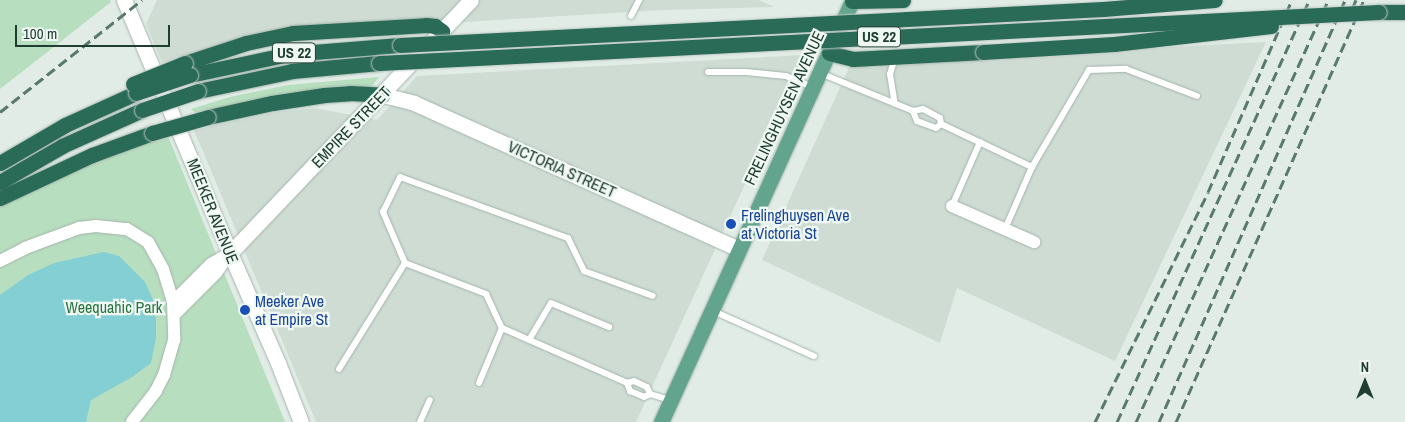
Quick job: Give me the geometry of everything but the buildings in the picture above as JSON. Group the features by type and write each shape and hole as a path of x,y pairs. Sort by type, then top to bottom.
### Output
{"highway":[{"path":"852,0 902,0"},
{"name":"US 22","path":"188,69 289,54 400,45 1140,7 1223,0"},
{"path":"829,53 853,59 1114,44 1380,12"},
{"name":"US 22","path":"0,182 62,146 142,110 198,91 292,71 379,63 1405,12"},
{"path":"0,163 88,106 188,69 246,42 292,33 426,25 442,30"},
{"path":"0,198 92,155 152,133 208,117 307,97 350,93 382,95"}],"main road":[{"name":"FRELINGHUYSEN AVENUE","path":"661,422 852,0"}],"street":[{"name":"MEEKER AVENUE","path":"124,0 278,363 301,422"},
{"name":"EMPIRE STREET","path":"230,253 471,0"},
{"path":"842,0 852,0"},
{"name":"VICTORIA STREET","path":"382,95 414,103 739,248"},
{"path":"952,206 1034,242"},
{"path":"0,261 25,248 78,228 96,226 127,229 139,235 154,250 163,269 174,308 174,340 164,375 156,391 132,422"},
{"path":"174,308 211,264 230,253"}],"lane":[{"path":"631,16 639,0"},
{"path":"895,57 890,74 895,104"},
{"path":"1005,230 1032,167 1089,70 1126,69 1197,96"},
{"path":"708,72 746,72 786,76 813,87"},
{"path":"820,73 913,111 923,109 940,118 941,124"},
{"path":"913,111 917,120 936,128 941,124"},
{"path":"941,124 1032,167"},
{"path":"952,206 980,142"},
{"path":"650,394 647,386 634,381 627,383 502,328 486,294 405,263 383,212 400,177 568,238 584,271 654,296"},
{"path":"339,369 405,263"},
{"path":"529,340 551,303 609,327"},
{"path":"712,310 814,356"},
{"path":"479,384 502,328"},
{"path":"627,383 630,391 644,397 650,394 670,400"},
{"path":"420,422 430,400"}],"shaded area":[{"path":"157,0 759,0 774,7 664,10 280,33 163,65 146,24"},
{"path":"1266,42 1115,361 957,288 940,343 762,260 851,63 868,63 869,68 1071,52"},
{"path":"804,55 636,422 316,422 194,130 277,112 315,108 377,120 417,76"}],"green space":[{"path":"0,0 110,0 111,2 0,89"},
{"path":"379,77 371,87 197,114 191,109 230,97 288,85"},
{"name":"Weequahic Park","path":"168,136 285,422 0,422 0,205 117,151"}],"water":[{"path":"104,252 119,256 145,282 153,300 156,338 151,363 132,377 91,400 86,422 0,422 0,295 28,275 54,263"}],"railway":[{"path":"0,112 142,0"},
{"path":"1095,422 1208,192 1292,0"},
{"path":"1117,422 1309,0"},
{"path":"1136,422 1328,0"},
{"path":"1159,422 1345,0"},
{"path":"1347,21 1356,0"},
{"path":"1176,422 1364,0"}],"place":[{"name":"Frelinghuysen Ave at Victoria St","path":"731,224"},
{"name":"Meeker Ave at Empire St","path":"245,310"}]}
